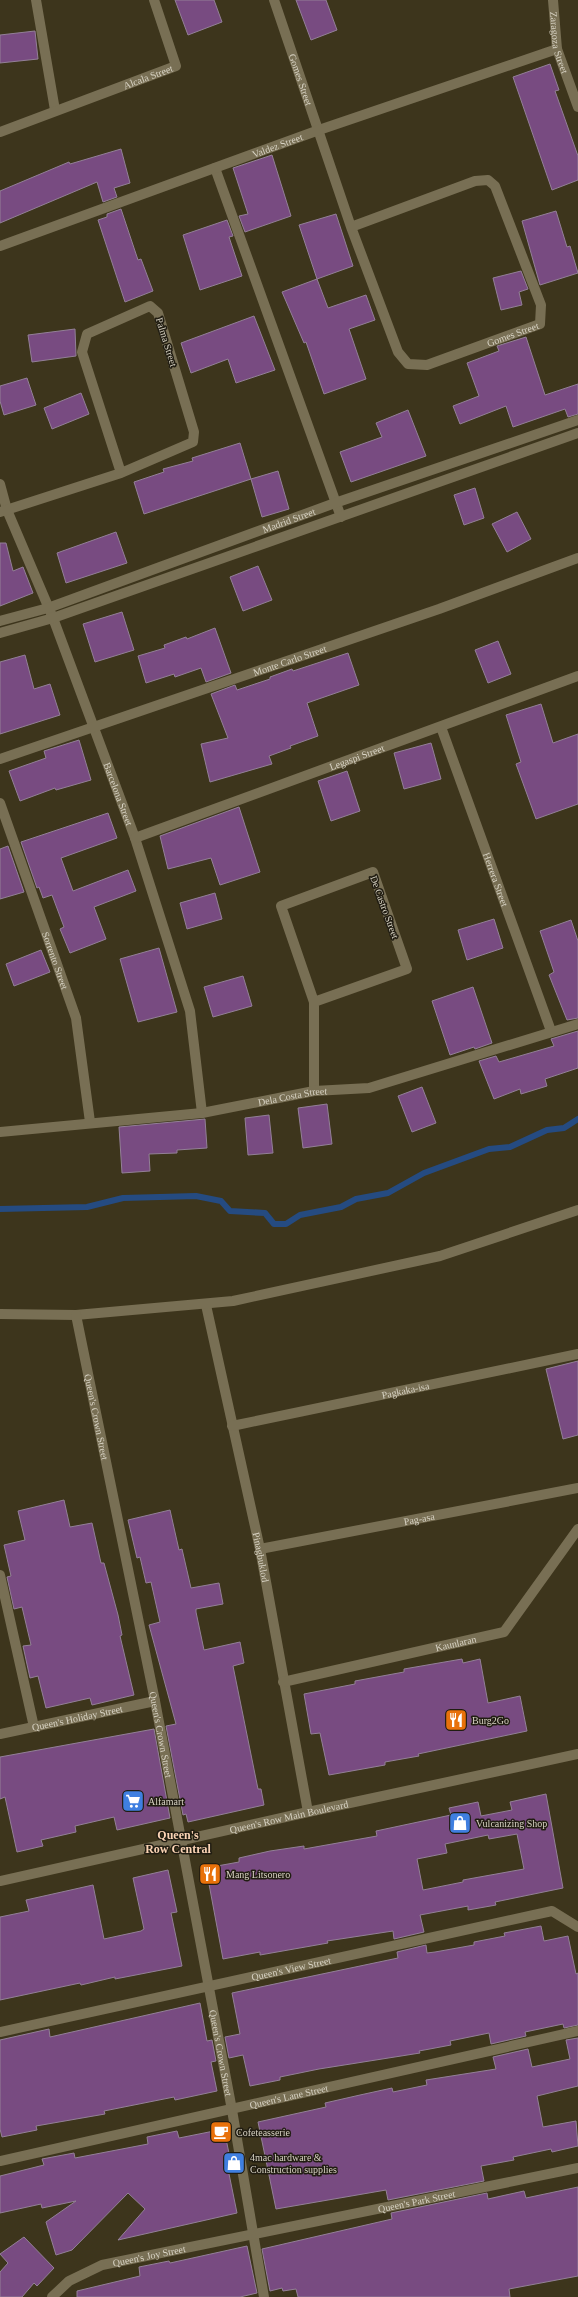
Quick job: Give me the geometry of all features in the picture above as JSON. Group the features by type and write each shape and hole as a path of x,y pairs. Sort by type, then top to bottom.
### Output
{"street":[{"path":"36,0 55,110"},
{"name":"Alcala Street","path":"0,132 55,110 176,66 154,0"},
{"name":"Gomes Street","path":"274,0 351,227 398,352 408,364 426,365 540,324 541,305 495,186 488,180 475,181 351,227"},
{"name":"Zaragoza Street","path":"553,0 557,49 578,107"},
{"name":"Valdez Street","path":"0,246 319,130 557,49"},
{"path":"215,168 341,517"},
{"name":"Palma Street","path":"4,511 121,473 193,442 194,432 158,313 150,306 87,334 82,352 121,473"},
{"name":"Madrid Street","path":"0,621 48,608 335,503 578,420"},
{"name":"Madrid Street","path":"0,633 53,618 578,433"},
{"name":"Barcelona Street","path":"0,484 4,511 53,618 135,838 190,1011 202,1113"},
{"name":"Monte Carlo Street","path":"0,760 94,729 438,609 578,558"},
{"name":"Legaspi Street","path":"135,838 578,676"},
{"name":"Herrera Street","path":"441,727 551,1031"},
{"name":"Sorrento Street","path":"0,803 76,1018 90,1122"},
{"name":"De Castro Street","path":"314,1002 407,969 373,872 281,906 314,1002 314,1091"},
{"name":"Dela Costa Street","path":"0,1132 90,1122 202,1113 314,1091 369,1088 551,1031 578,1024"},
{"path":"0,1314 76,1315 206,1305 233,1301 440,1256 578,1210"},
{"name":"Pinagbuklod","path":"206,1305 260,1549 283,1682 308,1812"},
{"name":"Queen's Crown Street","path":"76,1315 155,1701 232,2110 264,2297"},
{"name":"Pagkaka-isa","path":"232,1426 578,1354"},
{"name":"Pag-asa","path":"260,1549 578,1488"},
{"name":"Kaunlaran","path":"283,1682 504,1632 578,1529"},
{"path":"0,1575 34,1727"},
{"name":"Queen's Holiday Street","path":"0,1734 155,1701"},
{"name":"Queen's Row Main Boulevard","path":"0,1881 308,1812 578,1754"},
{"name":"Queen's View Street","path":"0,2032 208,1985 552,1911 578,1927"},
{"name":"Queen's Lane Street","path":"0,2161 578,2031"},
{"name":"Queen's Park Street","path":"254,2232 578,2168"},
{"name":"Queen's Joy Street","path":"52,2297 69,2281 102,2265 254,2232"}],"building":[{"path":"175,0 214,0 222,22 188,35"},
{"path":"296,0 326,0 337,30 311,40"},
{"path":"35,31 38,59 0,63 0,35"},
{"path":"550,64 559,90 555,91 578,156 578,180 552,190 513,77"},
{"path":"121,149 130,183 114,188 117,197 103,202 97,182 0,223 0,191 69,162 70,164"},
{"path":"272,155 291,216 245,232 239,216 248,214 233,168"},
{"path":"121,209 138,260 141,259 153,291 125,302 98,220 107,217 107,214"},
{"path":"556,211 567,247 570,246 578,273 540,285 522,221"},
{"path":"336,214 353,266 317,279 299,225"},
{"path":"227,220 233,236 229,237 242,276 200,290 183,235"},
{"path":"521,271 528,289 519,292 522,305 501,310 493,278"},
{"path":"317,279 328,308 366,295 375,320 349,329 366,379 324,394 306,342 304,343 282,292"},
{"path":"254,316 275,370 236,383 228,359 191,373 181,343"},
{"path":"75,329 76,356 32,362 28,335"},
{"path":"526,337 545,395 578,384 578,414 568,417 565,409 513,427 506,406 460,424 453,406 479,396 467,363 499,351 497,346"},
{"path":"27,378 36,405 4,415 0,401 0,386"},
{"path":"81,393 89,414 52,429 44,408"},
{"path":"408,410 426,456 351,482 340,452 382,437 376,423"},
{"path":"240,443 251,479 144,514 134,482 164,472 163,469 193,461 192,458"},
{"path":"278,471 289,509 262,517 251,479"},
{"path":"475,488 484,518 464,525 454,495"},
{"path":"517,512 531,539 507,552 492,524"},
{"path":"116,532 127,563 66,583 57,553"},
{"path":"0,543 6,543 13,571 23,567 33,593 0,606"},
{"path":"258,566 272,600 243,611 230,577"},
{"path":"122,612 134,650 95,662 83,624"},
{"path":"215,628 231,673 206,682 201,668 175,677 174,674 146,683 138,656 165,648 164,645 186,637 187,639"},
{"path":"498,641 511,674 488,683 475,650"},
{"path":"348,653 359,685 307,703 318,736 290,746 291,748 269,756 272,764 210,782 201,744 228,738 211,694 235,685 237,690 270,679 270,677 292,669 293,671"},
{"path":"25,655 34,689 50,684 60,715 0,734 0,662"},
{"path":"541,704 553,743 578,734 578,804 536,819 516,764 521,762 506,715"},
{"path":"79,740 91,780 56,790 55,788 20,801 9,771 46,758 44,751"},
{"path":"431,743 441,779 404,789 394,753"},
{"path":"347,771 360,811 331,821 318,781"},
{"path":"239,807 260,872 220,885 211,858 168,869 160,836"},
{"path":"108,813 117,838 61,858 73,891 128,870 136,891 94,907 106,939 70,953 60,929 64,927 52,895 43,898 39,887 37,888 21,842"},
{"path":"8,846 24,892 0,899 0,849"},
{"path":"215,893 222,919 187,929 180,903"},
{"path":"494,919 503,948 467,960 458,930"},
{"path":"571,920 578,941 578,1018 567,1020 549,975 554,972 540,931"},
{"path":"159,948 177,1012 138,1022 120,959"},
{"path":"41,950 50,972 14,986 6,964"},
{"path":"243,976 252,1006 213,1017 204,987"},
{"path":"473,987 492,1043 450,1055 432,1001"},
{"path":"578,1031 578,1068 545,1079 547,1086 521,1094 520,1089 494,1099 479,1061 496,1056 499,1062 554,1046 551,1039"},
{"path":"422,1087 436,1123 412,1132 398,1096"},
{"path":"327,1104 332,1144 303,1148 298,1108"},
{"path":"269,1115 273,1153 248,1155 245,1118"},
{"path":"205,1119 207,1148 177,1150 177,1153 149,1154 150,1171 122,1173 119,1127"},
{"path":"578,1361 578,1435 563,1439 546,1369"},
{"path":"64,1500 70,1527 92,1523 101,1563 104,1563 118,1615 122,1635 120,1636 134,1695 92,1705 90,1698 46,1708 38,1676 30,1678 23,1646 31,1645 22,1607 14,1609 7,1577 11,1576 4,1545 25,1540 18,1511"},
{"path":"170,1510 179,1550 182,1549 191,1588 219,1583 223,1604 196,1609 204,1650 240,1642 244,1663 233,1666 258,1789 261,1789 264,1805 188,1822 186,1814 183,1815 166,1726 176,1724 149,1625 160,1622 151,1582 146,1583 140,1557 137,1558 128,1520"},
{"path":"462,1659 463,1663 480,1659 488,1703 520,1696 527,1731 418,1754 419,1756 385,1762 385,1765 329,1775 320,1733 311,1734 304,1694 355,1684 355,1681 404,1672 404,1669"},
{"path":"154,1729 170,1818 117,1830 114,1817 75,1826 76,1832 41,1840 43,1846 17,1852 5,1797 0,1799 0,1757"},
{"path":"546,1794 563,1888 495,1902 496,1905 468,1910 468,1906 420,1915 424,1932 394,1939 393,1931 327,1941 328,1943 260,1955 260,1952 223,1959 206,1868 239,1862 239,1858 270,1851 304,1846 304,1849 377,1836 376,1831 451,1815 449,1808 478,1802 481,1816 512,1810 510,1802","holes":["517,1834 524,1869 463,1880 463,1882 423,1890 417,1859 447,1853 445,1844 488,1835 489,1839"]},
{"path":"168,1870 177,1912 171,1913 182,1966 115,1979 115,1977 81,1985 80,1983 0,2000 0,1917 29,1911 26,1900 93,1885 104,1939 141,1931 144,1929 133,1878"},
{"path":"541,1926 544,1941 568,1936 576,1974 578,1973 578,2025 564,2028 563,2024 525,2032 526,2036 491,2044 489,2033 450,2041 451,2045 419,2051 420,2053 319,2069 280,2077 280,2080 250,2086 243,2055 229,2058 225,2037 240,2034 232,1993 398,1958 397,1952 426,1945 427,1953 435,1952 474,1945 474,1942 505,1936 504,1933"},
{"path":"200,2003 207,2041 212,2040 216,2061 211,2062 217,2091 175,2100 174,2097 104,2111 105,2114 36,2126 37,2130 2,2137 0,2129 0,2040 49,2029 50,2037"},
{"path":"578,2038 578,2086 537,2096 543,2127 576,2121 578,2146 552,2152 551,2149 513,2157 514,2160 481,2166 484,2181 388,2200 386,2190 276,2209 258,2122 326,2107 325,2103 360,2095 392,2088 393,2092 427,2085 426,2080 496,2069 493,2057 528,2049 532,2067 570,2059 566,2040"},
{"path":"224,2129 232,2168 228,2169 237,2213 118,2240 145,2209 128,2193 72,2250 56,2255 46,2222 76,2201 42,2208 41,2204 0,2213 0,2176 44,2165 42,2159 74,2153 75,2158 148,2144 147,2137 177,2131 179,2138"},
{"path":"578,2187 578,2276 509,2289 510,2297 298,2297 296,2289 283,2291 282,2288 270,2291 262,2249 392,2219 391,2213 487,2193 488,2199 524,2191 526,2198"},
{"path":"24,2237 54,2268 37,2286 34,2283 22,2297 0,2297 0,2272 8,2263 0,2254"},
{"path":"247,2246 257,2293 240,2297 77,2297 77,2291 140,2276 139,2267 169,2261 170,2263"}],"waterway":[{"path":"0,1209 87,1207 123,1198 196,1196 221,1201 230,1211 265,1213 274,1224 286,1224 300,1215 341,1207 356,1199 388,1193 424,1173 489,1149 510,1147 547,1130 564,1128 578,1119"}],"place":[{"name":"Burg2Go","path":"456,1720"},
{"name":"Alfamart","path":"133,1801"},
{"name":"Vulcanizing Shop","path":"460,1823"},
{"name":"Mang Litsonero","path":"210,1874"},
{"name":"Cofeteasserie","path":"221,2132"},
{"name":"4mac hardware & Construction supplies","path":"234,2163"}],"district":[{"name":"Queen's Row Central","path":"178,1842"}]}
